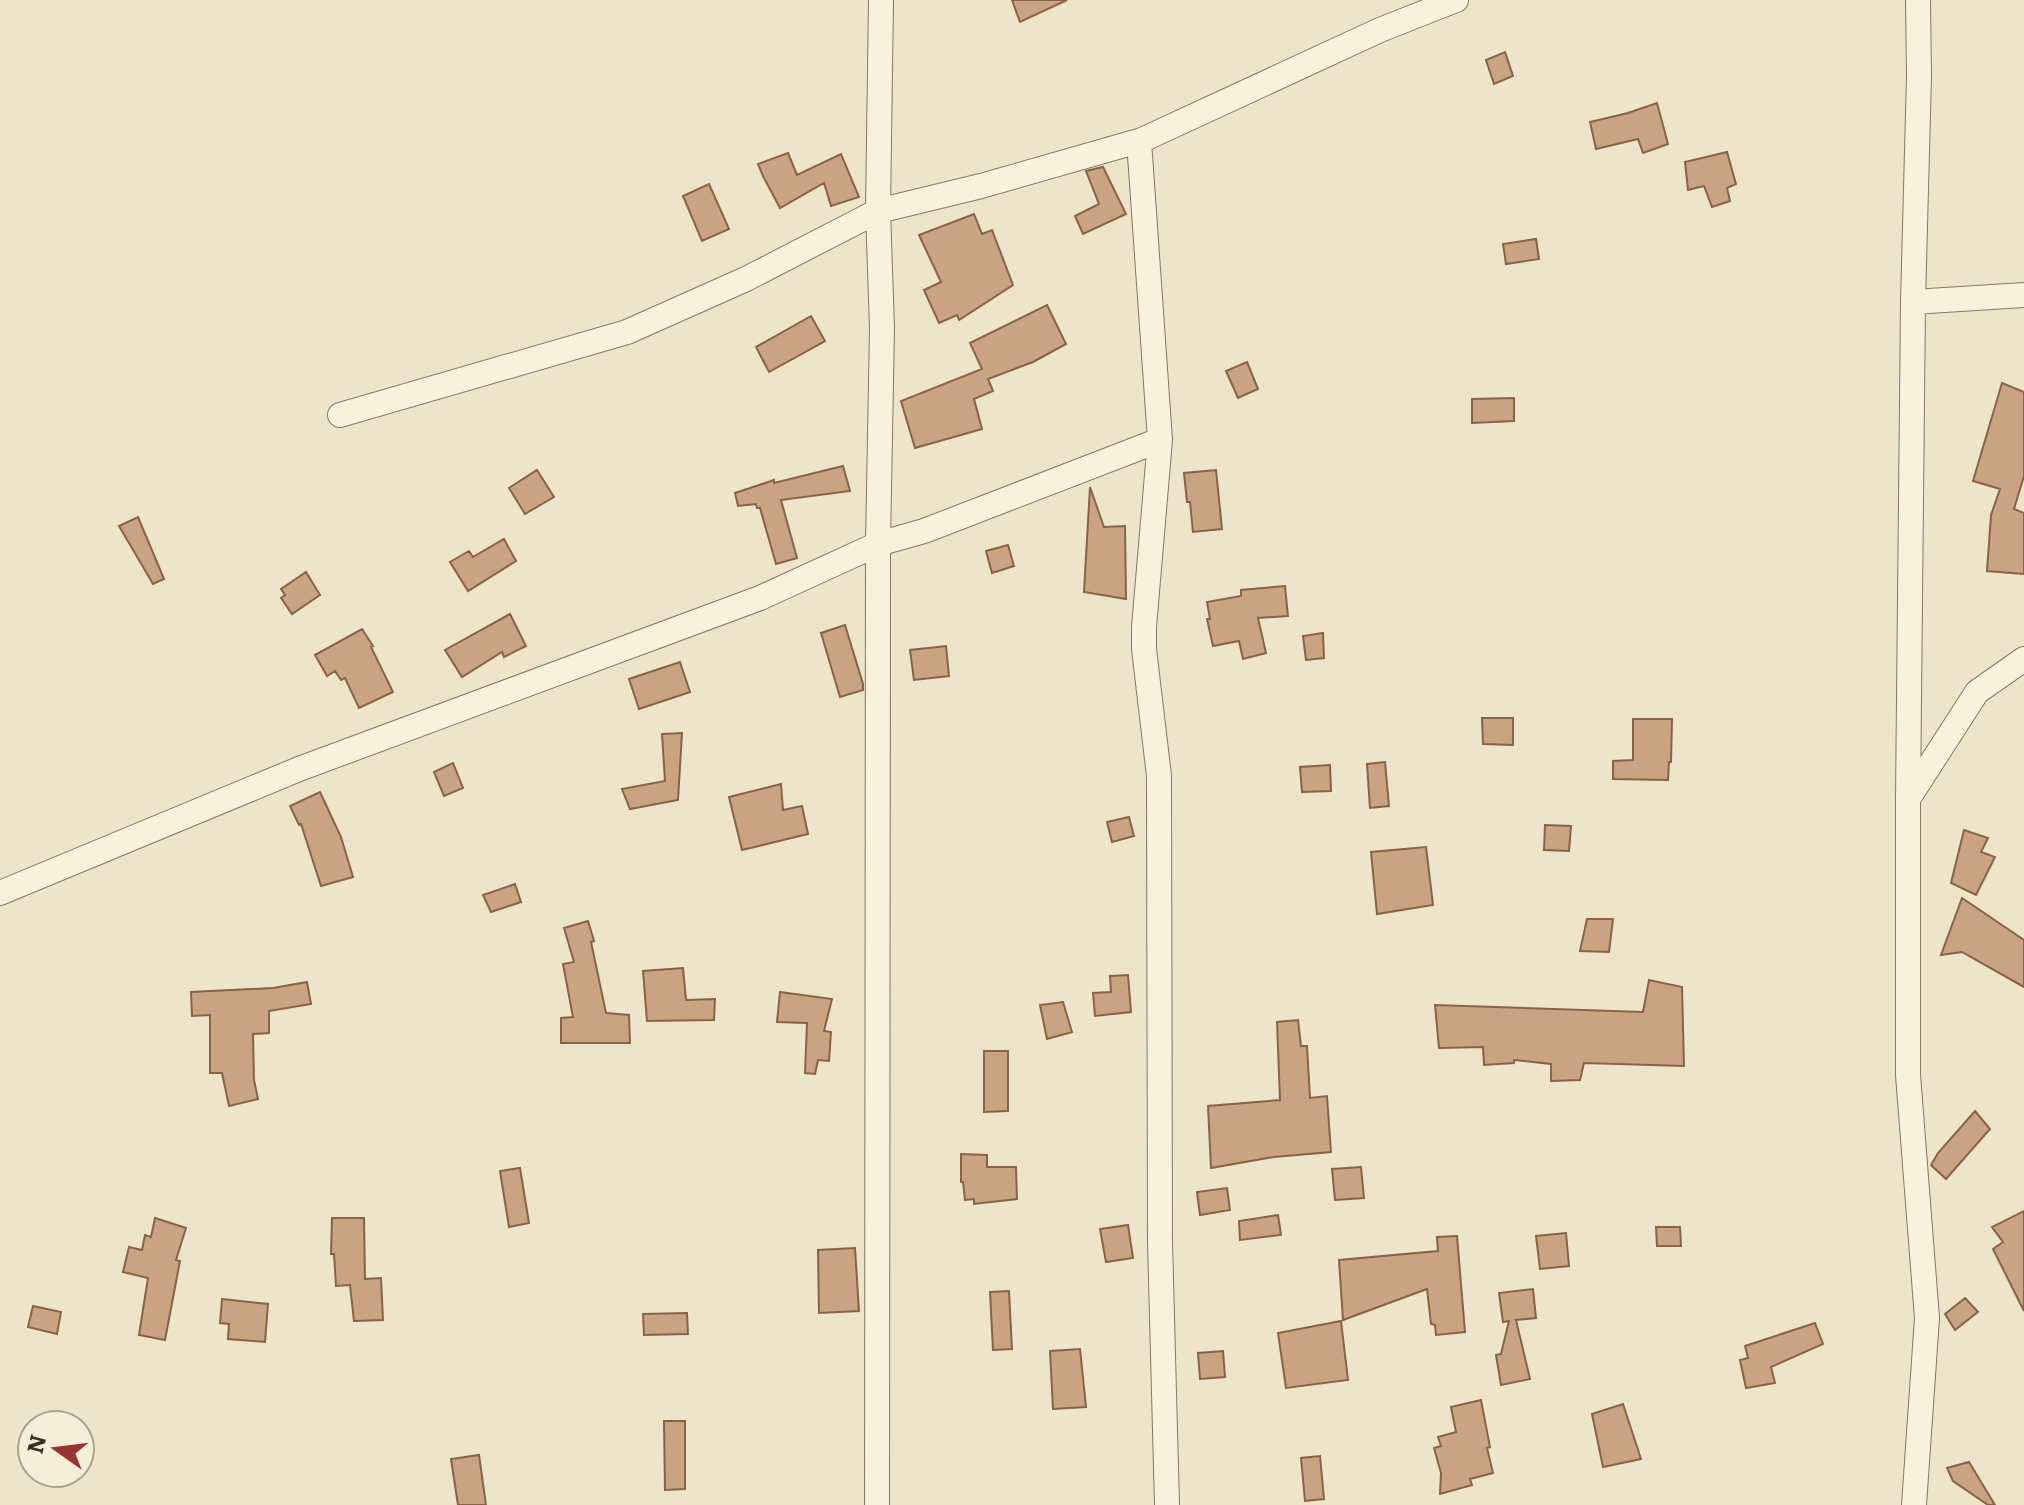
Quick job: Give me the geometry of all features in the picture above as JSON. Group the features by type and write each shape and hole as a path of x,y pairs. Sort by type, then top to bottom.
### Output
{"street":[{"path":"877,1505 878,544 882,328 878,211 881,0"},
{"path":"340,415 627,332 746,279 878,211 981,186 1139,141 1380,30 1456,0"},
{"path":"1914,1505 1927,1318 1908,1075 1908,799 1918,0"},
{"path":"1139,141 1160,440 1144,638 1159,776 1160,1242 1167,1505"},
{"path":"1913,302 2024,295"},
{"path":"0,893 299,769 760,598 878,544 924,531 1160,440"},
{"path":"1908,799 1977,692 2024,659"}],"building":[{"path":"1012,0 1067,0 1020,22"},
{"path":"1505,52 1513,76 1494,84 1486,60"},
{"path":"1657,103 1668,144 1643,153 1638,139 1596,149 1590,122"},
{"path":"1727,152 1736,184 1727,188 1730,201 1712,207 1704,186 1688,190 1685,162"},
{"path":"788,153 797,175 841,154 859,197 831,206 824,183 780,208 758,164"},
{"path":"1103,167 1126,214 1083,234 1075,216 1099,204 1086,171"},
{"path":"709,184 729,229 702,241 683,196"},
{"path":"974,214 982,234 992,230 1013,285 959,320 957,315 939,323 924,290 941,282 919,235"},
{"path":"1536,239 1539,259 1506,264 1503,244"},
{"path":"1047,305 1066,344 1033,362 988,379 993,391 974,399 982,429 915,448 901,401 982,369 970,343"},
{"path":"811,316 825,341 769,372 756,347"},
{"path":"1247,362 1258,389 1238,398 1226,371"},
{"path":"2002,383 2024,392 2024,476 2014,509 2024,513 2024,574 1987,571 1991,515 2000,489 1973,481"},
{"path":"1514,398 1514,421 1472,423 1472,399"},
{"path":"843,466 850,491 781,500 797,558 776,564 760,508 756,504 738,506 735,493 774,480 774,483"},
{"path":"537,470 554,497 525,514 509,488"},
{"path":"1216,470 1222,529 1193,532 1184,473"},
{"path":"1090,487 1104,527 1125,526 1126,599 1084,592"},
{"path":"138,517 164,579 153,584 119,526"},
{"path":"504,539 516,561 468,591 450,562 469,551 473,557"},
{"path":"1008,545 1014,566 992,573 986,551"},
{"path":"306,572 320,595 292,614 281,598 285,595 281,589"},
{"path":"1285,586 1288,616 1258,618 1266,653 1243,659 1239,641 1213,646 1207,602 1241,596 1241,590"},
{"path":"510,614 526,646 504,657 502,652 462,677 445,650"},
{"path":"845,625 863,690 840,697 821,633"},
{"path":"362,629 393,692 359,708 345,678 341,680 335,671 327,676 315,655"},
{"path":"1323,633 1324,658 1306,660 1303,636"},
{"path":"946,646 949,676 914,680 910,650"},
{"path":"680,662 690,692 639,709 629,679"},
{"path":"1482,718 1513,718 1513,745 1483,744"},
{"path":"1633,719 1672,719 1668,780 1613,779 1613,761 1633,760"},
{"path":"682,733 678,800 630,809 622,789 665,781 662,734"},
{"path":"1385,762 1389,806 1370,808 1367,764"},
{"path":"453,763 463,788 444,796 434,772"},
{"path":"1330,765 1331,791 1302,792 1300,767"},
{"path":"781,784 783,810 802,806 808,834 742,850 729,797"},
{"path":"320,792 341,837 353,877 321,886 301,824 290,806"},
{"path":"1129,817 1134,836 1112,842 1107,822"},
{"path":"1545,825 1571,826 1569,851 1544,850"},
{"path":"1964,830 1988,838 1981,852 1995,857 1976,895 1951,883"},
{"path":"1426,847 1433,905 1377,914 1371,852"},
{"path":"515,884 521,902 491,912 483,895"},
{"path":"1962,898 2024,940 2024,987 1962,952 1941,955"},
{"path":"1587,919 1613,919 1609,952 1580,951"},
{"path":"588,921 606,1013 629,1015 630,1043 561,1043 561,1018 573,1017 563,964 574,962 564,928"},
{"path":"683,968 686,1000 715,999 714,1020 647,1021 643,971"},
{"path":"1128,975 1131,1012 1095,1016 1093,993 1111,992 1110,976"},
{"path":"1649,980 1682,987 1684,1066 1584,1063 1580,1080 1551,1081 1551,1064 1514,1060 1514,1063 1484,1065 1483,1047 1439,1048 1435,1005 1643,1012"},
{"path":"307,982 311,1004 269,1011 269,1033 253,1034 254,1080 258,1099 229,1106 222,1073 210,1073 210,1015 192,1016 191,992 273,988"},
{"path":"780,992 832,999 824,1031 831,1032 829,1061 818,1060 815,1074 805,1073 807,1023 777,1022"},
{"path":"1063,1002 1072,1032 1047,1039 1040,1005"},
{"path":"1298,1020 1301,1046 1307,1046 1310,1098 1327,1096 1331,1152 1274,1157 1211,1168 1208,1106 1280,1100 1277,1022"},
{"path":"984,1051 1008,1051 1008,1111 984,1112"},
{"path":"1975,1111 1990,1129 1946,1179 1931,1165"},
{"path":"961,1154 987,1155 987,1167 1016,1167 1017,1199 974,1204 974,1199 965,1200 961,1182"},
{"path":"1361,1167 1364,1198 1335,1200 1332,1169"},
{"path":"520,1168 529,1223 509,1227 500,1171"},
{"path":"1227,1188 1230,1210 1200,1215 1197,1192"},
{"path":"2024,1211 2024,1311 1993,1249 2003,1242 1992,1227"},
{"path":"1278,1215 1281,1235 1240,1240 1239,1221"},
{"path":"155,1218 186,1228 176,1260 180,1261 165,1340 139,1335 148,1278 123,1272 129,1247 142,1250 145,1235 151,1237"},
{"path":"332,1218 364,1218 365,1279 381,1278 383,1320 354,1321 350,1285 336,1286 334,1254 331,1254"},
{"path":"1128,1225 1133,1258 1106,1262 1100,1229"},
{"path":"1656,1227 1680,1227 1681,1246 1657,1246"},
{"path":"1566,1233 1569,1266 1540,1269 1536,1236"},
{"path":"1457,1236 1465,1332 1436,1335 1435,1325 1431,1324 1427,1289 1343,1320 1339,1260 1438,1251 1437,1237"},
{"path":"855,1248 859,1311 819,1313 818,1250"},
{"path":"1533,1289 1536,1318 1516,1320 1530,1379 1501,1385 1496,1355 1501,1354 1509,1321 1503,1322 1499,1293"},
{"path":"1009,1291 1012,1349 993,1350 990,1292"},
{"path":"1965,1298 1978,1312 1955,1330 1945,1314"},
{"path":"222,1299 268,1304 265,1342 228,1339 229,1324 220,1323"},
{"path":"33,1306 61,1312 57,1334 28,1327"},
{"path":"687,1313 688,1334 644,1335 643,1314"},
{"path":"1341,1321 1348,1380 1286,1388 1278,1333"},
{"path":"1815,1323 1823,1344 1771,1367 1775,1383 1746,1388 1740,1360 1748,1358 1745,1346"},
{"path":"1080,1349 1086,1407 1053,1409 1050,1351"},
{"path":"1223,1351 1225,1377 1200,1379 1198,1353"},
{"path":"1481,1400 1493,1473 1470,1479 1472,1485 1440,1494 1441,1473 1434,1448 1441,1446 1438,1437 1456,1432 1451,1407"},
{"path":"1623,1404 1641,1459 1603,1467 1592,1414"},
{"path":"664,1421 685,1421 685,1489 665,1490"},
{"path":"479,1455 486,1505 458,1505 451,1459"},
{"path":"1320,1456 1324,1499 1305,1501 1301,1458"},
{"path":"1969,1462 1995,1505 1988,1505 1953,1481 1947,1468"}]}
